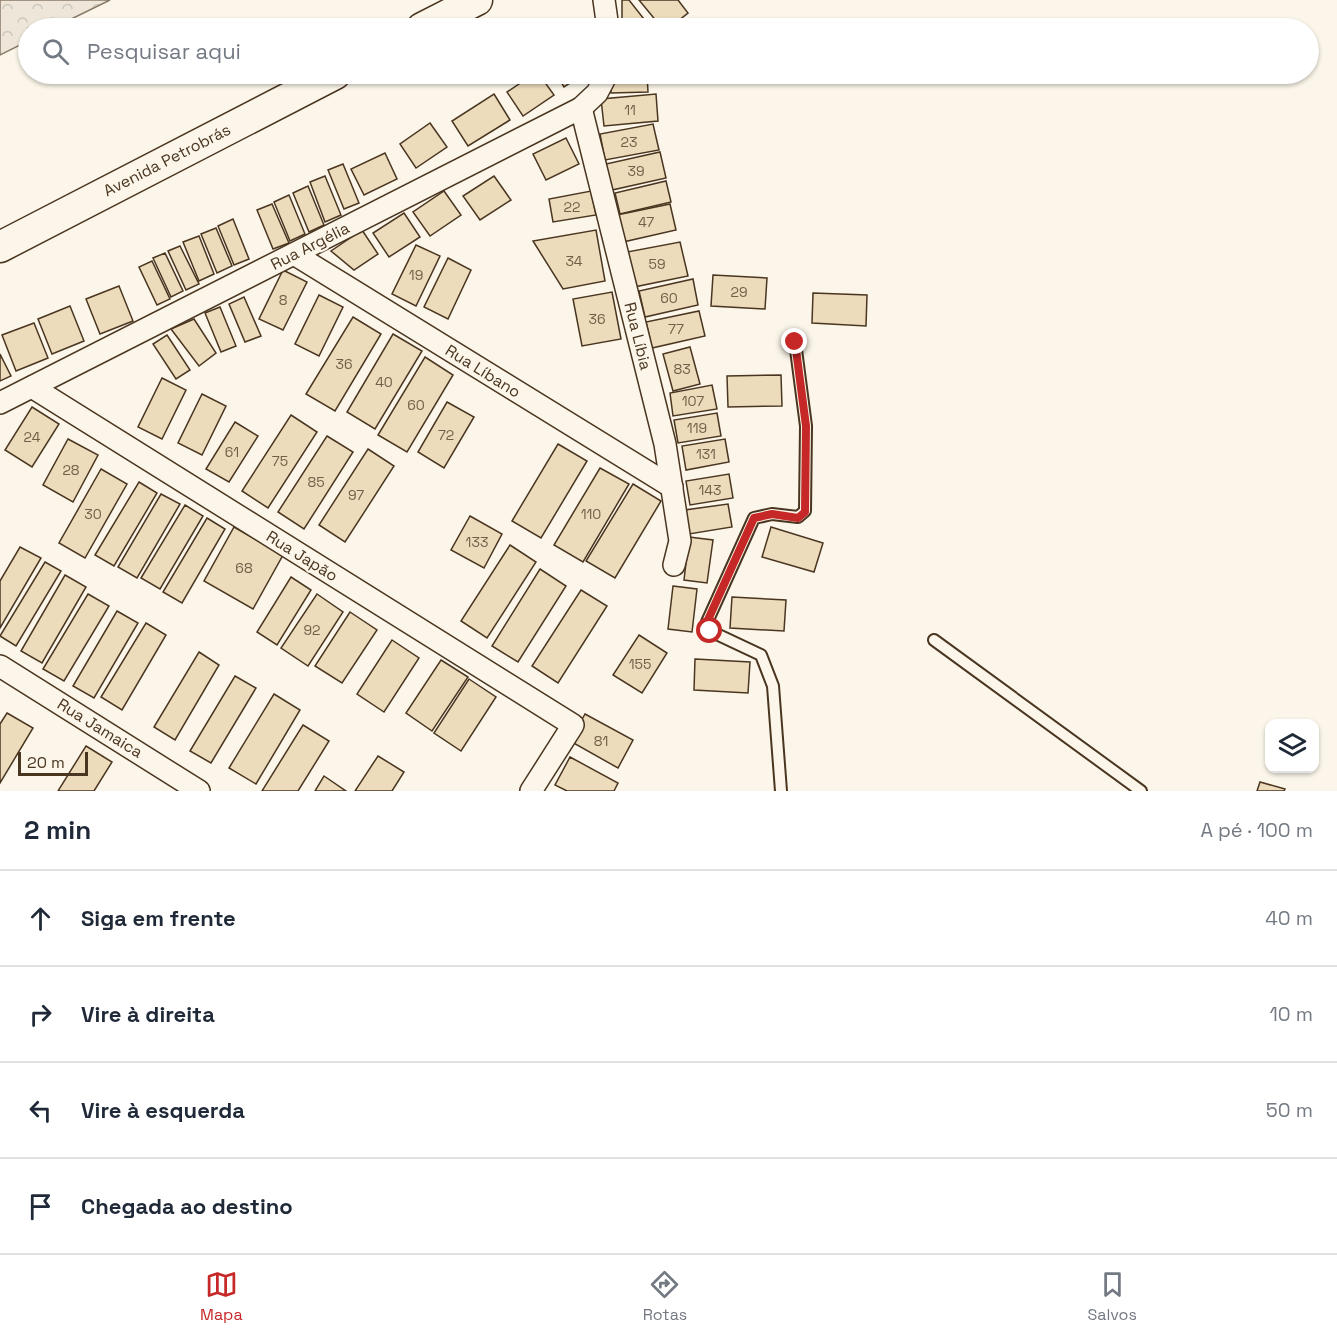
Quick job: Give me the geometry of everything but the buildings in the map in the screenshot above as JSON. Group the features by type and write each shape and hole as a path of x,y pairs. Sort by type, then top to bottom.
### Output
{"main road":[{"path":"442,18 477,0"},
{"name":"Avenida Petrobrás","path":"0,247 316,84"}],"street":[{"path":"604,0 607,18"},
{"name":"Rua Argélia","path":"0,404 581,108 597,93 602,84"},
{"name":"Rua Líbia","path":"581,108 665,444 680,541 674,565"},
{"name":"Rua Líbano","path":"294,254 672,487"},
{"name":"Rua Japão","path":"32,387 573,725 531,791"},
{"name":"Rua Jamaica","path":"0,666 200,791"}],"lane":[{"path":"781,791 773,686 761,655 710,631 707,622 754,518 772,514 798,518 805,512 806,426 795,342"},
{"path":"933,640 1141,791"}],"green space":[{"path":"0,0 110,0 73,18 18,18 18,46 0,55"}],"route":[{"path":"710,631 707,622 754,518 772,514 798,518 805,512 806,426 795,342"}]}
